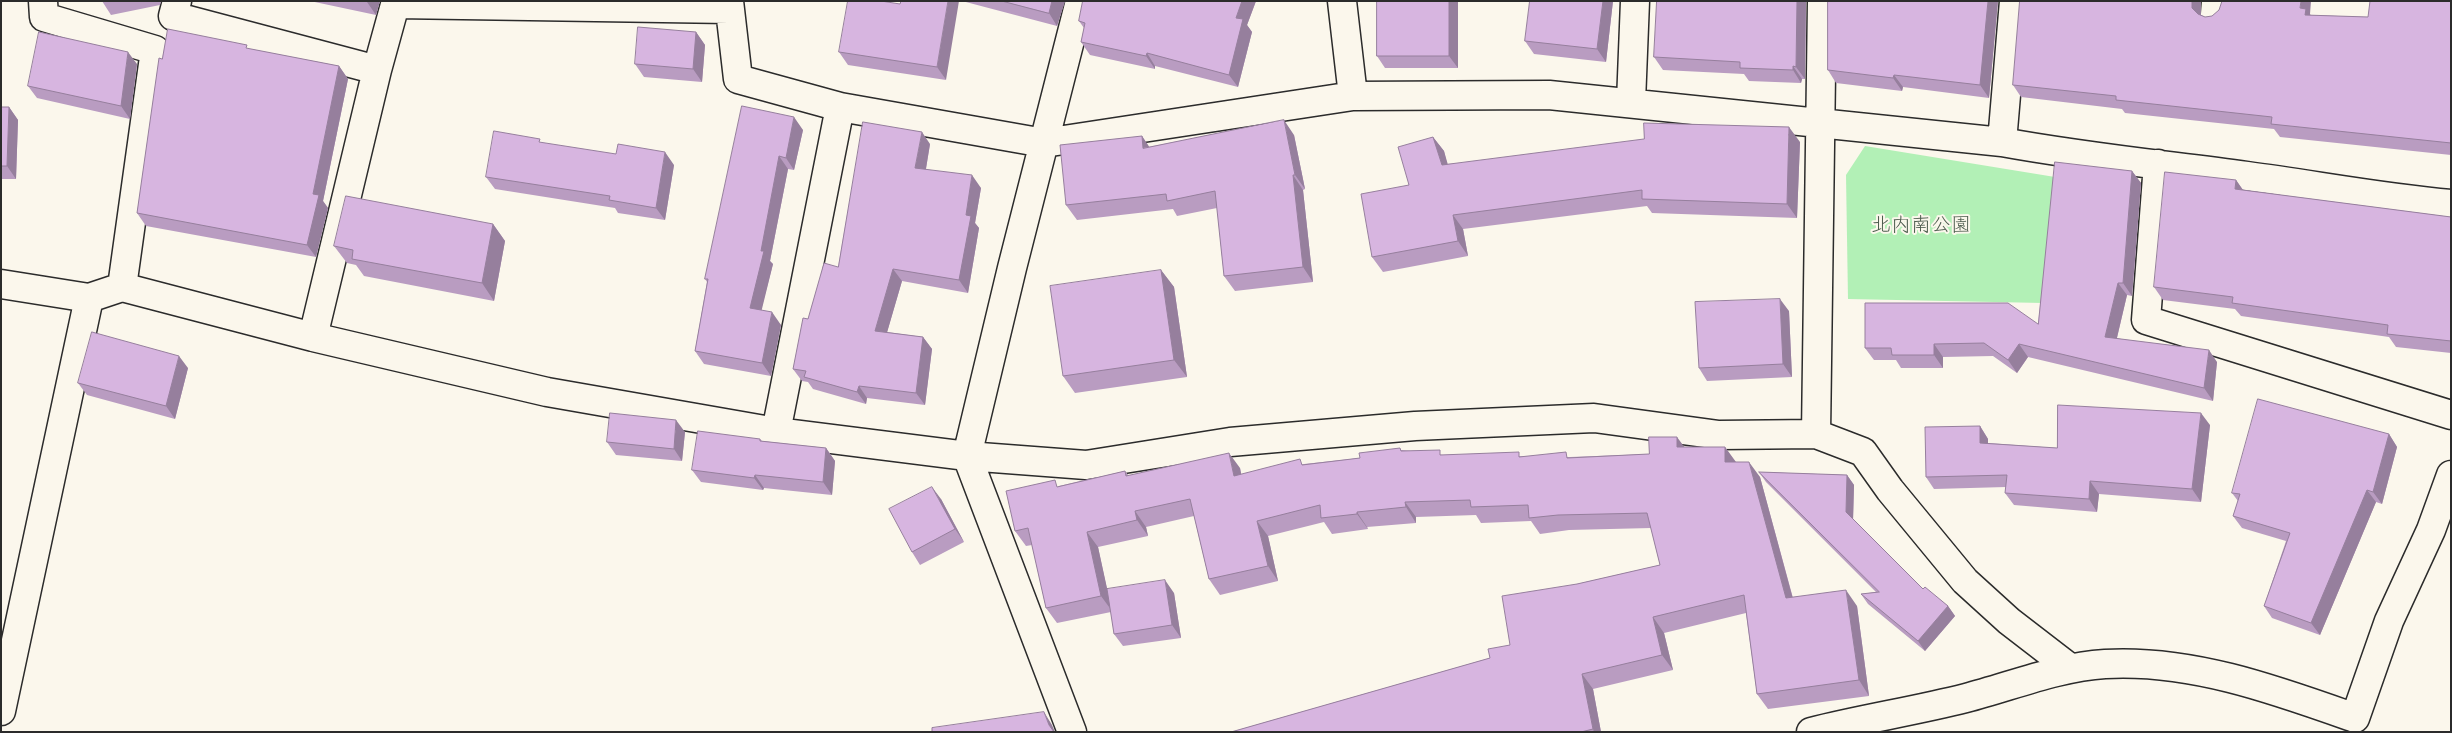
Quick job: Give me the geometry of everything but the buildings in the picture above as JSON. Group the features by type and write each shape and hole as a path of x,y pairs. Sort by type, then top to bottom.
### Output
{"street":[{"path":"43,1 44,17 155,50 122,287"},
{"path":"177,1 173,16 377,70"},
{"path":"1072,732 967,456 1080,1"},
{"path":"1342,1 1353,96"},
{"path":"1631,102 1635,1"},
{"path":"1816,434 1822,1"},
{"path":"2002,142 2014,1"},
{"path":"314,337 377,70 396,3 729,5 738,79 840,107 1044,143 1353,96 1549,95 2002,142 2072,155 2158,164 2388,198 2451,204"},
{"path":"776,432 840,107"},
{"path":"2158,164 2146,320 2451,415"},
{"path":"1,284 90,298 122,287 314,337 547,392 776,432 967,456 1086,465 1230,442 1415,426 1594,418 1718,436 1816,434 1863,452 1890,490 1965,581 2009,621 2070,668"},
{"path":"1,711 90,298"},
{"path":"1811,732 1966,698 2070,668 2106,664 2174,668 2227,677 2301,699 2355,718 2389,621 2431,530 2451,475"}],"green space":[{"name":"北内南公園","path":"1865,146 2055,177 2043,303 1848,299 1846,175"}]}
